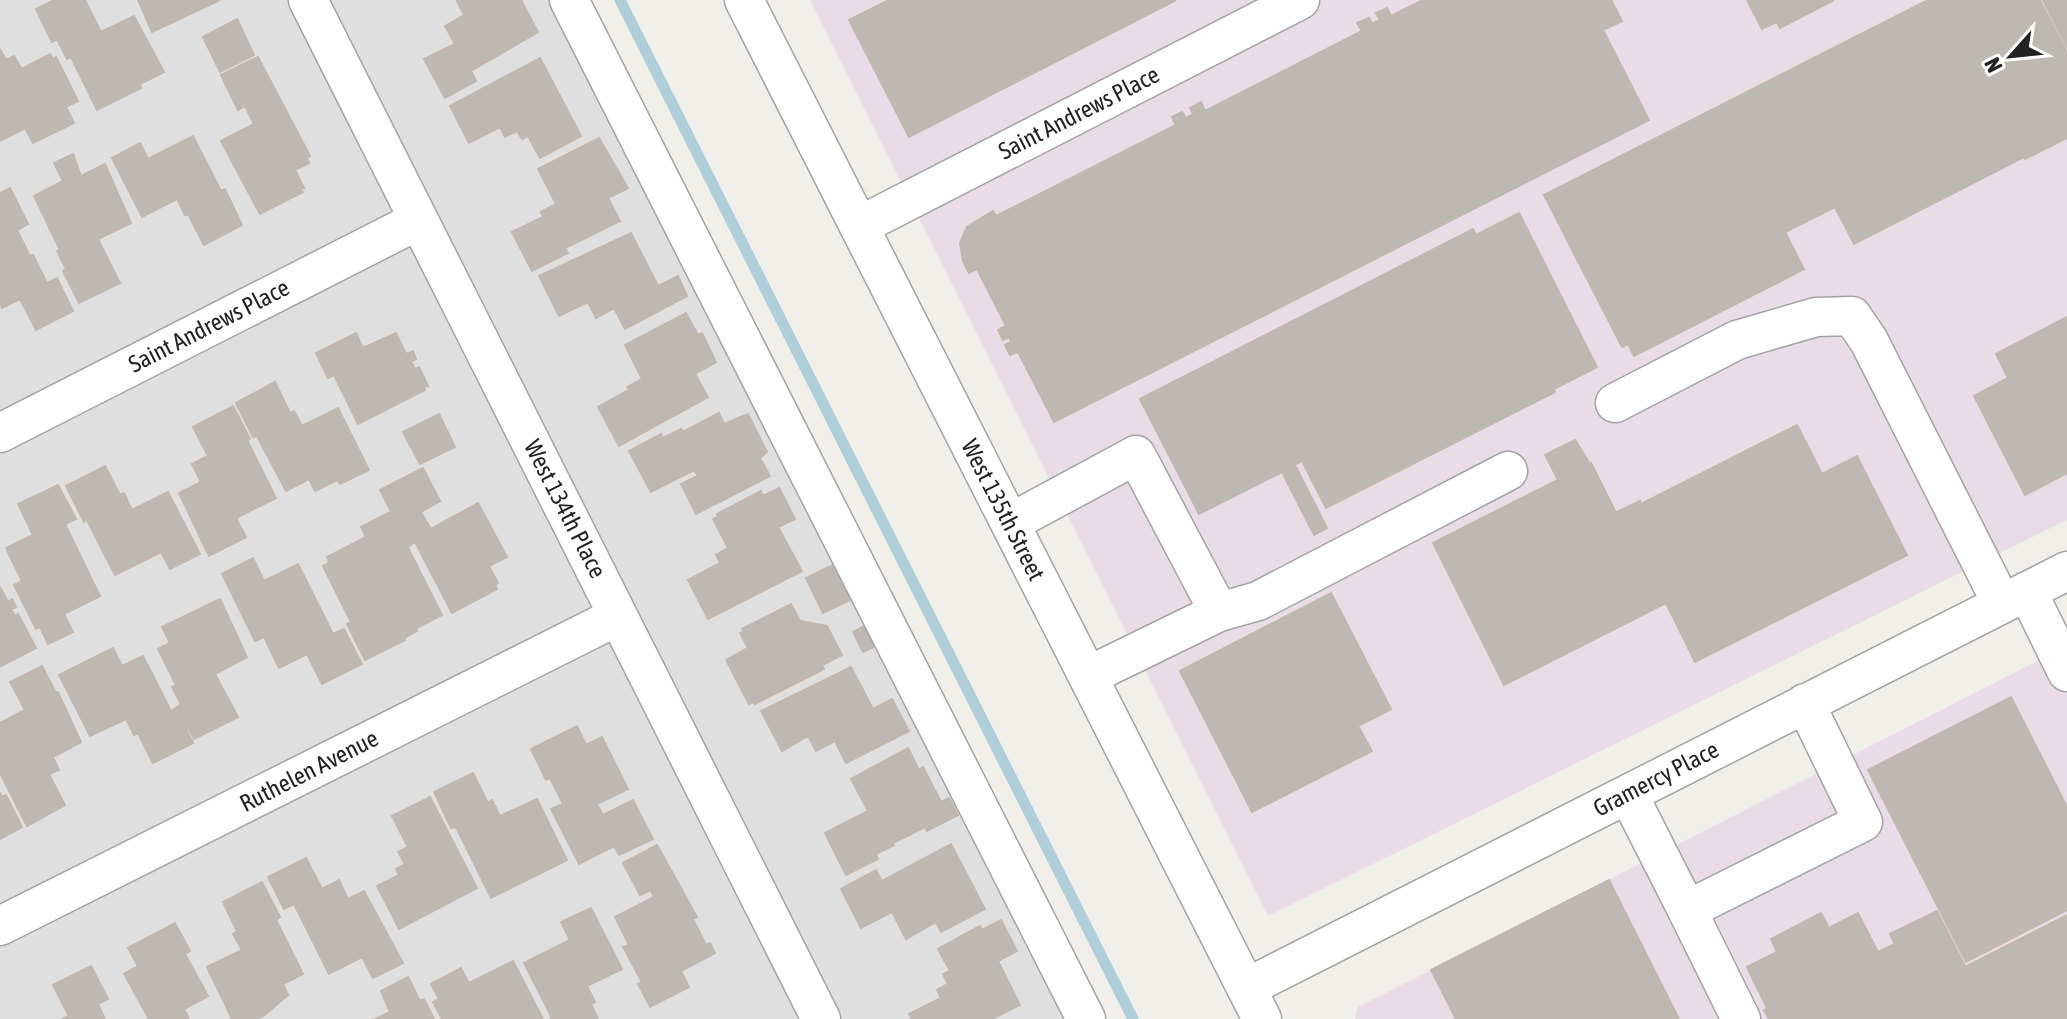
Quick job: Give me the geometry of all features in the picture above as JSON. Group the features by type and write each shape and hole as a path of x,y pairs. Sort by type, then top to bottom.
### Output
{"street":[{"name":"West 134th Place","path":"308,0 618,616 814,1017"},
{"path":"569,0 1086,1019"},
{"name":"West 135th Street","path":"744,0 1254,1003"},
{"name":"Saint Andrews Place","path":"859,226 1300,0"},
{"name":"Saint Andrews Place","path":"0,433 419,220"},
{"path":"1615,403 1737,340 1816,317 1852,316 2014,598 2067,672"},
{"path":"1010,523 1136,455 1219,612"},
{"path":"1088,676 1219,612 1258,601 1508,471"},
{"name":"Gramercy Place","path":"1254,1003 1628,794 2067,571"},
{"name":"Ruthelen Avenue","path":"0,926 618,616"},
{"path":"1687,910 1863,822 1805,703"},
{"path":"1628,794 1741,1019"}],"shaded area":[{"path":"0,0 555,0 1078,1019 0,1019"},
{"path":"810,0 2067,0 2067,520 1268,916"},
{"path":"2067,646 2067,1019 1355,1019 1358,1007"}],"building":[{"path":"54,0 85,0 101,32 134,16 164,72 140,84 141,88 97,110 71,57 67,59 57,39 52,42 36,9"},
{"path":"138,0 220,0 152,32"},
{"path":"521,0 538,32 471,71 476,81 445,98 424,59 455,44 445,26 464,15 457,1"},
{"path":"889,0 1176,0 909,137 849,20"},
{"path":"1423,0 1611,0 1622,21 1603,30 1649,120 1054,422 1018,352 1010,355 1005,345 1011,342 1009,337 1003,340 998,330 1006,326 977,269 969,273 963,261 960,243 967,227 993,211 996,216 1176,125 1172,117 1182,112 1186,118 1193,114 1190,108 1201,102 1205,111 1362,31 1357,23 1369,18 1372,24 1380,20 1376,13 1387,8 1391,16"},
{"path":"1747,0 1834,0 1780,28 1777,22 1762,29"},
{"path":"1928,0 2040,0 2067,53 2067,138 1854,244 1835,207 1785,232 1804,269 1634,356 1628,344 1622,347 1544,195"},
{"path":"2043,0 2067,0 2067,48"},
{"path":"237,19 254,55 220,72 203,37"},
{"path":"0,49 6,60 14,56 22,69 50,54 53,59 56,57 78,101 66,107 74,123 33,143 25,128 0,141"},
{"path":"258,57 310,156 307,158 309,163 295,170 303,192 260,214 221,141 254,124 245,106 238,110 221,75"},
{"path":"540,58 581,136 540,158 528,136 522,139 517,131 505,137 500,127 469,143 450,106"},
{"path":"193,136 221,191 225,189 242,225 204,245 177,199 142,217 112,158 140,143 148,159"},
{"path":"599,138 628,188 608,198 620,221 565,248 568,253 532,271 512,232 543,217 541,212 556,204 538,169"},
{"path":"73,154 81,176 105,164 131,223 98,239 120,283 79,303 63,271 66,269 57,251 60,250 34,196 63,181 54,163"},
{"path":"10,188 28,224 17,230 30,256 33,255 47,283 57,278 73,311 36,330 20,299 2,308 0,304 0,193"},
{"path":"1519,213 1597,367 1554,389 1476,235"},
{"path":"1473,229 1555,392 1326,508 1302,461 1295,465 1327,528 1314,535 1282,472 1199,514 1140,399"},
{"path":"631,233 658,286 678,276 687,296 625,329 614,308 596,318 588,302 559,316 539,276"},
{"path":"686,313 698,335 702,333 716,362 695,374 708,397 619,446 598,407 642,379 625,345"},
{"path":"2067,317 2067,473 2025,495 1974,396 2008,378 1996,354"},
{"path":"356,333 363,348 396,333 406,354 413,351 416,359 411,362 415,369 419,367 428,386 358,424 334,375 328,378 316,353"},
{"path":"275,382 290,413 294,411 302,426 338,408 369,470 340,484 337,480 315,491 309,479 286,491 236,403"},
{"path":"233,406 276,498 236,518 246,537 209,556 179,493 201,482 192,464 208,456 193,427"},
{"path":"719,413 724,424 748,414 767,452 760,458 770,476 696,514 681,484 698,476 694,470 651,492 629,451 661,434 663,438 681,429 683,432"},
{"path":"439,414 455,447 420,464 403,432"},
{"path":"1797,425 1822,474 1857,456 1907,555 1695,662 1615,513 1640,501 1641,504"},
{"path":"1575,440 1590,464 1558,480 1545,455"},
{"path":"1591,463 1662,605 1504,685 1433,543"},
{"path":"105,466 132,510 168,492 200,554 170,569 161,552 115,575 66,486"},
{"path":"423,468 440,501 421,512 431,529 478,503 507,557 489,566 498,583 495,585 497,589 452,613 415,542 409,546 380,490"},
{"path":"58,485 76,519 65,524 100,596 64,614 73,632 48,644 40,627 36,629 14,585 22,581 6,548 33,535 18,504"},
{"path":"779,488 795,519 778,527 802,571 708,619 688,580 720,563 716,555 728,548 713,519 761,491 763,496"},
{"path":"390,512 442,615 416,628 417,631 405,640 365,660 347,624 351,622 323,566 329,563 327,557 366,537 361,527"},
{"path":"253,558 264,581 298,564 333,634 344,629 362,664 322,684 307,654 279,668 264,637 255,641 222,574"},
{"path":"841,561 858,596 823,613 806,578"},
{"path":"0,587 8,602 12,599 16,607 11,609 15,616 18,614 36,648 1,666"},
{"path":"1331,593 1391,709 1358,726 1372,751 1252,812 1180,671"},
{"path":"220,599 247,657 215,674 238,717 194,739 177,707 181,704 172,687 176,685 158,649 170,643 162,627"},
{"path":"791,604 800,621 827,626 842,655 822,665 824,669 755,704 749,704 726,660 748,648 740,633 744,632 742,629"},
{"path":"874,621 884,642 863,652 853,632"},
{"path":"113,648 122,666 143,656 171,711 176,708 193,743 153,763 138,733 134,735 126,719 90,736 59,675"},
{"path":"42,666 81,742 53,757 59,770 49,774 65,805 27,826 0,773 0,723 25,710 10,682"},
{"path":"851,667 873,709 892,699 909,731 846,763 835,741 816,751 808,736 782,751 761,711"},
{"path":"2011,697 2067,807 2067,910 1966,962 1868,770"},
{"path":"577,726 586,745 602,737 628,789 597,804 603,815 633,800 653,839 619,855 614,846 579,864 551,809 563,804 550,778 546,780 531,749"},
{"path":"908,748 919,770 923,767 941,802 949,798 958,815 927,831 925,827 893,843 876,854 878,859 846,875 825,833 868,811 851,779"},
{"path":"473,773 488,803 492,800 500,816 537,799 567,860 491,898 456,827 451,828 434,792"},
{"path":"0,793 2,797 6,795 22,827 0,839"},
{"path":"430,797 477,888 399,929 377,886 399,875 396,869 405,864 398,852 408,847 392,816"},
{"path":"951,844 985,909 941,932 936,922 906,939 892,912 861,928 841,889 876,870 882,881"},
{"path":"657,845 697,917 693,919 706,945 710,943 715,953 681,971 689,987 650,1007 638,984 642,982 623,947 629,945 615,917 654,897 651,890 640,895 623,863"},
{"path":"306,858 322,889 339,880 348,899 364,891 403,963 373,978 362,957 329,974 294,904 284,909 268,877"},
{"path":"1609,880 1679,1019 1456,1019 1431,970"},
{"path":"262,882 280,917 276,920 303,974 283,984 288,995 265,1015 257,1019 232,1019 207,967 242,950 233,934 237,931 223,902"},
{"path":"591,908 622,969 587,986 595,1002 591,1004 598,1019 550,1019 524,963 570,940 561,922"},
{"path":"1937,911 1992,1019 1769,1019 1764,1010 1767,1008 1747,967 1777,952 1771,939 1821,913 1829,928 1858,913 1878,952 1895,944 1890,934"},
{"path":"2067,915 2067,1019 1994,1019 1967,966"},
{"path":"1001,920 1017,951 998,961 1020,1005 992,1019 912,1019 909,1014 941,998 937,990 948,984 943,974 950,971 938,949 980,926 982,930"},
{"path":"175,923 190,951 185,954 208,996 184,1009 189,1019 149,1019 124,974 138,966 128,948"},
{"path":"513,961 543,1019 442,1019 433,1002 439,999 431,984 461,968 469,983"},
{"path":"91,966 108,999 98,1004 105,1019 62,1019 69,1016 53,985"},
{"path":"408,977 420,1001 424,999 434,1019 375,1019 390,1012 381,991"}],"waterway":[{"path":"620,0 1133,1019"}]}
